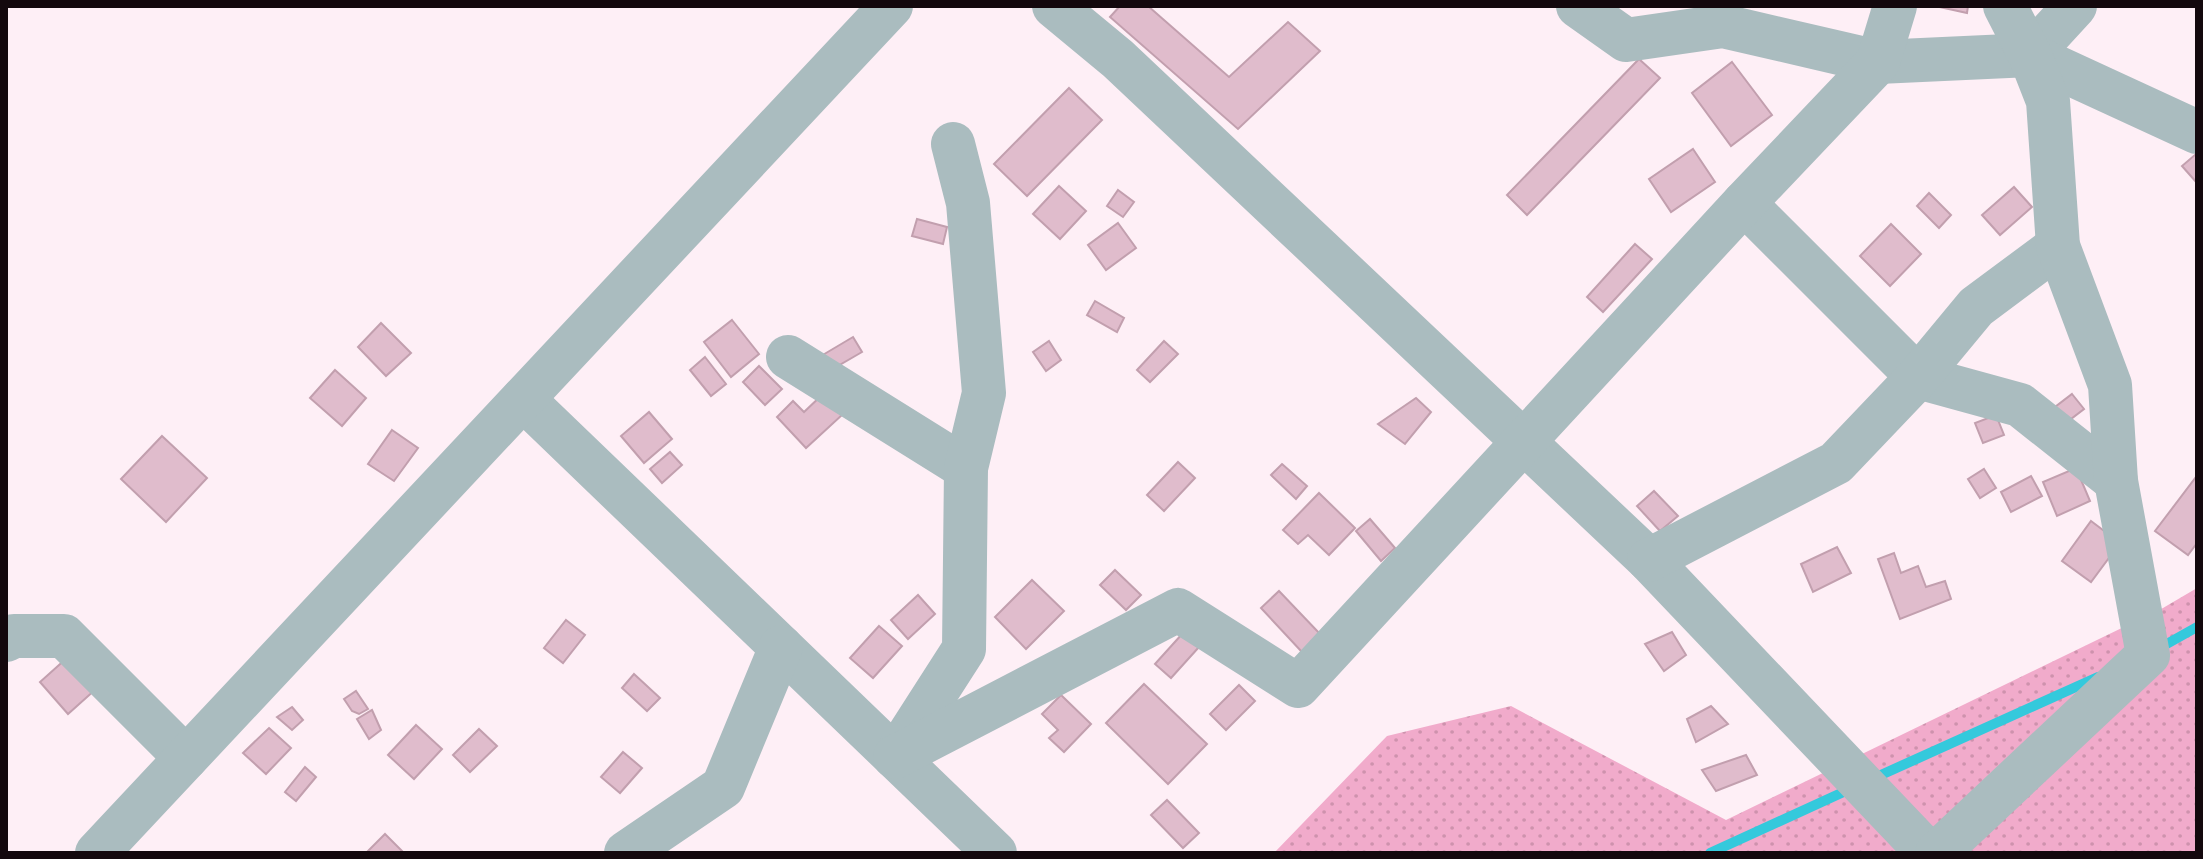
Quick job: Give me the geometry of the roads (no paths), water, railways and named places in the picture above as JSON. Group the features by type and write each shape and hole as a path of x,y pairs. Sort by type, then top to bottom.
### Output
{"street":[{"path":"97,853 891,6"},
{"path":"1054,6 1118,59 1649,560 1928,853"},
{"path":"1578,6 1626,40 1723,26 1878,62 2030,55 2197,132"},
{"path":"895,757 1178,610 1298,686 1878,62 1895,6"},
{"path":"1937,853 2148,655 2116,481 2110,385 2058,246 2048,101 2030,55 2005,6"},
{"path":"2030,55 2075,6"},
{"path":"895,757 964,649 966,468 984,393 968,203 953,144"},
{"path":"1744,203 1918,377 2020,405 2116,481"},
{"path":"1649,560 1836,463 1918,377 1976,307 2058,246"},
{"path":"788,357 966,468"},
{"path":"523,399 995,853"},
{"path":"6,640 14,636 64,636 186,758"},
{"path":"626,853 723,787 781,647"}],"waterway":[{"path":"2156,650 2197,627"},
{"path":"1872,779 2098,677"},
{"path":"1710,853 1850,789"}]}
